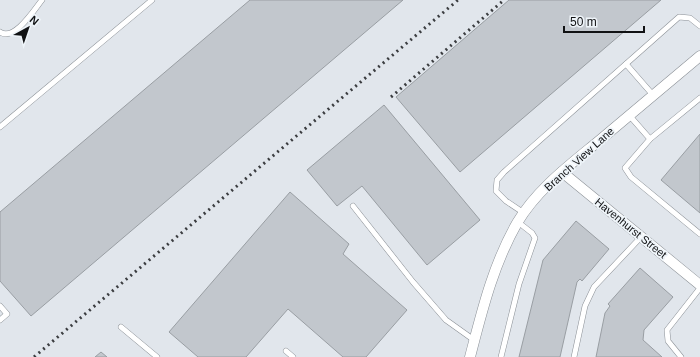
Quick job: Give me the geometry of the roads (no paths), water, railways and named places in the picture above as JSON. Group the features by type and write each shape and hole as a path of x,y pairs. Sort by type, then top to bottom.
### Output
{"street":[{"name":"Branch View Lane","path":"470,357 486,297 500,258 524,213 534,200 562,172 700,56"},
{"name":"Havenhurst Street","path":"562,172 700,287"}],"lane":[{"path":"0,32 4,35 10,35 42,0"},
{"path":"0,126 152,0"},
{"path":"524,213 506,201 496,191 497,180 679,17 690,18 700,26"},
{"path":"626,64 653,96"},
{"path":"700,98 650,139 625,168 631,177 700,234"},
{"path":"629,115 650,139"},
{"path":"353,206 446,320 474,340"},
{"path":"501,357 519,284 535,238 532,233 518,222"},
{"path":"574,357 585,306 594,287 641,237"},
{"path":"681,357 668,341 667,330 700,287"},
{"path":"0,306 7,314 0,320"},
{"path":"121,327 157,357"},
{"path":"286,351 293,357"}],"railway":[{"path":"34,357 458,0"},
{"path":"391,97 504,0"}]}
